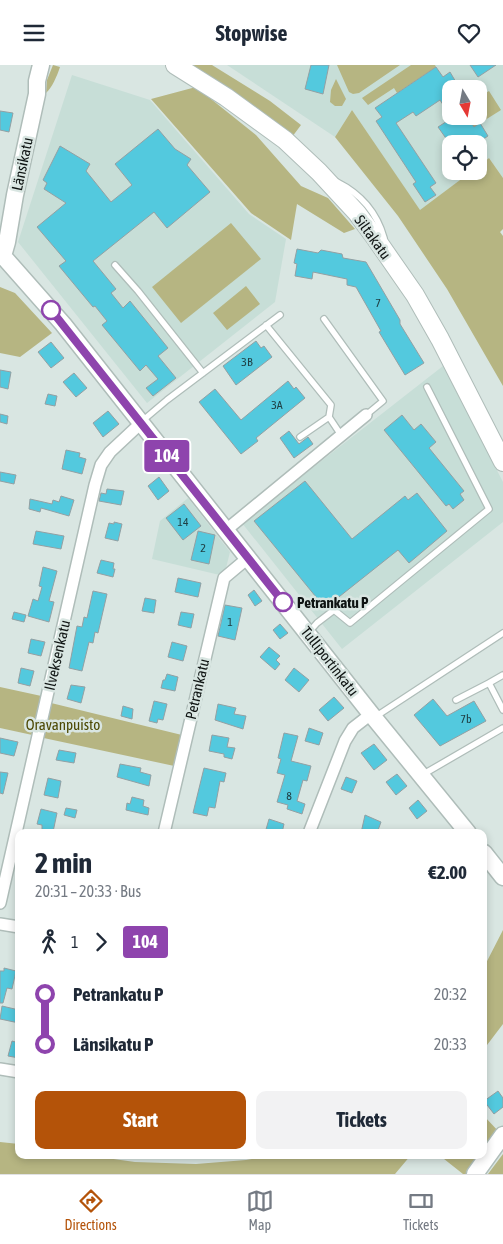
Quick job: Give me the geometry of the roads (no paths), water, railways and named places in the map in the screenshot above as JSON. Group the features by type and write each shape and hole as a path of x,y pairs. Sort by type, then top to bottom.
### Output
{"main road":[{"name":"Siltakatu","path":"174,66 219,92 285,140 319,172 357,213 414,295 436,332 503,462"}],"street":[{"name":"Länsikatu","path":"37,94 37,81 41,65"},
{"name":"Länsikatu","path":"1,258 8,242 15,195 37,94 50,65"},
{"name":"Tulliportinkatu","path":"1,258 63,323 465,829"},
{"path":"226,530 366,415"},
{"name":"Ilveksenkatu","path":"17,829 101,465 110,453 141,423"},
{"name":"Petrankatu","path":"165,829 224,578 249,557"},
{"path":"311,829 345,741 354,728 373,715"},
{"name":"Ilveksenkatu","path":"0,903 15,837"},
{"path":"487,857 503,877"},
{"path":"0,924 15,926"},
{"path":"0,1069 15,1071"},
{"path":"487,1157 503,1135"},
{"path":"475,1174 486,1159"}],"lane":[{"path":"115,265 203,373"},
{"path":"141,423 280,315"},
{"path":"324,319 383,401 366,415"},
{"path":"266,325 331,405 329,417 342,435"},
{"path":"308,633 316,623 334,610 350,623 489,509 427,387"},
{"path":"300,437 329,417"},
{"path":"373,715 503,633"},
{"path":"456,700 503,675"},
{"path":"489,683 503,710"},
{"path":"422,775 503,728"}],"place":[{"name":"Petrankatu P","path":"283,602"}],"park label":[{"name":"Oravanpuisto","path":"63,724"}]}
